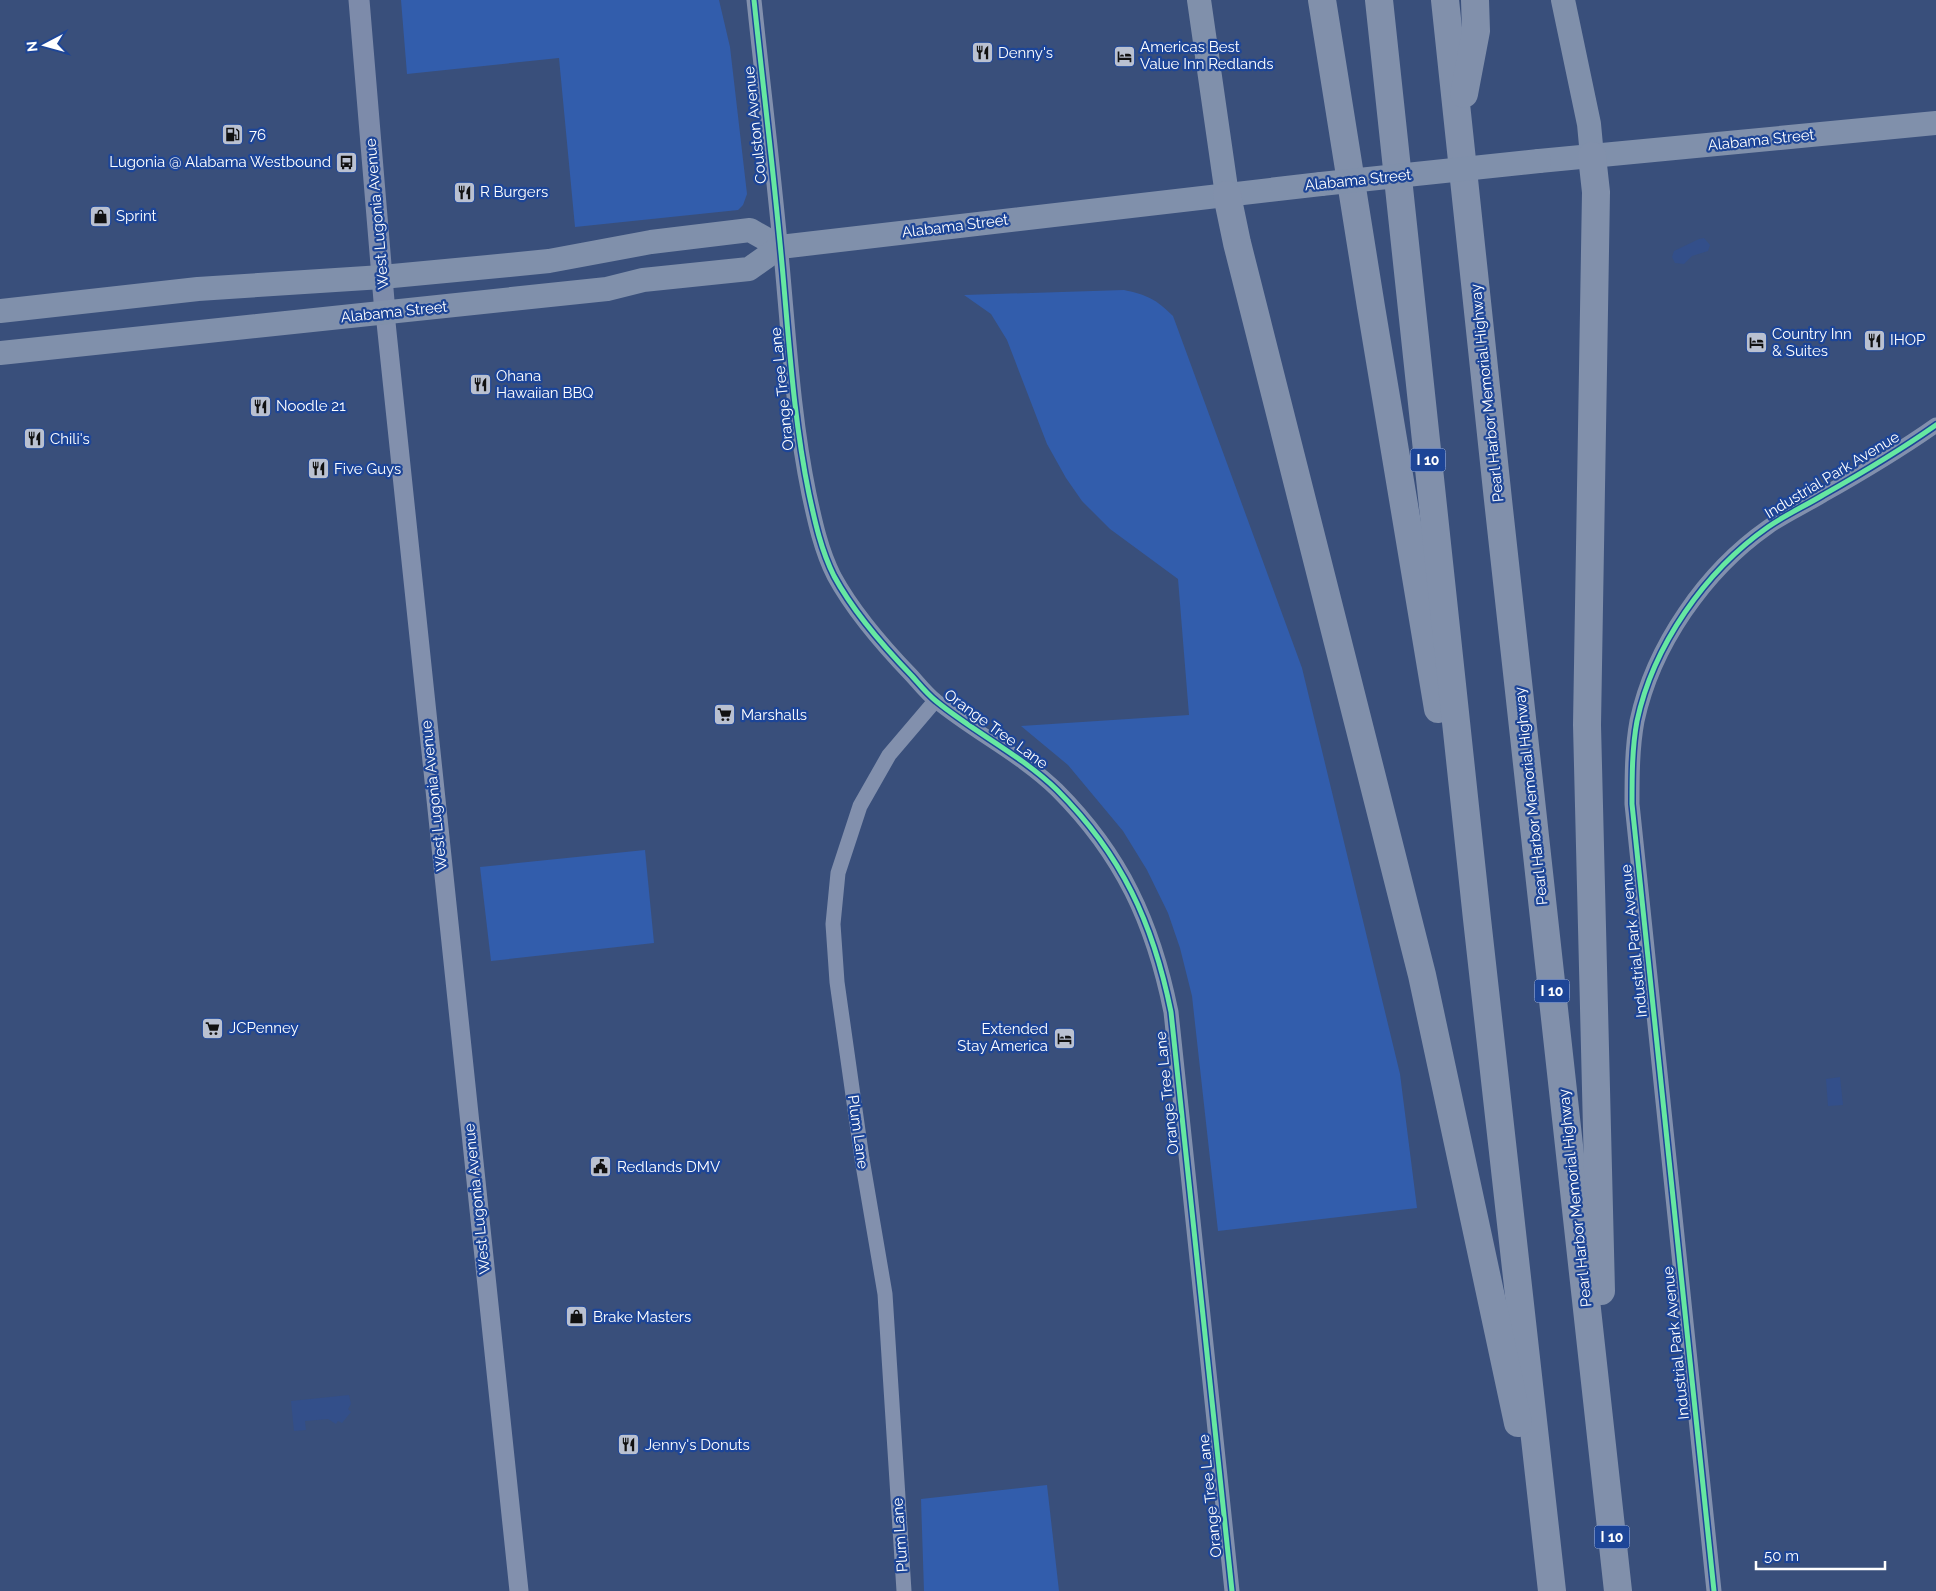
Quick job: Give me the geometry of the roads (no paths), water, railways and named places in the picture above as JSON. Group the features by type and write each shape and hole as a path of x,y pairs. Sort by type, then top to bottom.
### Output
{"highway":[{"path":"1322,0 1370,307 1434,684 1477,919"},
{"name":"I 10","path":"1379,0 1477,919 1551,1584"},
{"name":"Pearl Harbor Memorial Highway","path":"1446,0 1618,1591"},
{"path":"1458,122 1476,31 1475,0"},
{"path":"1592,156 1596,192 1587,725 1606,1483"},
{"path":"1227,195 1236,243 1422,975 1551,1584"}],"main road":[{"name":"West Lugonia Avenue","path":"358,0 385,313"},
{"path":"1199,0 1227,195"},
{"path":"1564,0 1589,124 1592,156"},
{"name":"Alabama Street","path":"0,353 385,313 607,288 643,280 749,269 780,247 1321,184 1936,123"},
{"path":"0,310 146,294 382,277 549,261 651,242 750,230 780,247"}],"street":[{"name":"Coulston Avenue","path":"754,0 780,247"},
{"name":"Orange Tree Lane","path":"780,247 801,456 817,534 834,575 862,619 935,700 1019,758 1056,789 1092,828 1137,900 1152,938 1165,980 1172,1012 1232,1591"},
{"name":"West Lugonia Avenue","path":"385,313 518,1591"},
{"name":"Industrial Park Avenue","path":"1714,1591 1632,804 1632,763 1637,721 1650,679 1665,646 1696,596 1725,563 1746,543 1769,526 1898,452 1936,425"},
{"name":"Plum Lane","path":"904,1591 885,1294 862,1159 837,982 834,924 838,873 860,806 889,755 935,700"}],"place":[{"name":"Denny's","path":"982,53"},
{"name":"Americas Best Value Inn Redlands","path":"1124,56"},
{"name":"76","path":"233,135"},
{"name":"Lugonia @ Alabama Westbound","path":"347,162"},
{"name":"R Burgers","path":"464,192"},
{"name":"Sprint","path":"100,216"},
{"name":"IHOP","path":"1874,340"},
{"name":"Country Inn & Suites","path":"1756,343"},
{"name":"Ohana Hawaiian BBQ","path":"480,385"},
{"name":"Noodle 21","path":"260,406"},
{"name":"Chili's","path":"34,439"},
{"name":"Five Guys","path":"318,469"},
{"name":"Marshalls","path":"725,715"},
{"name":"JCPenney","path":"213,1028"},
{"name":"Extended Stay America","path":"1064,1038"},
{"name":"Redlands DMV","path":"601,1167"},
{"name":"Brake Masters","path":"577,1317"},
{"name":"Jenny's Donuts","path":"629,1445"}]}
